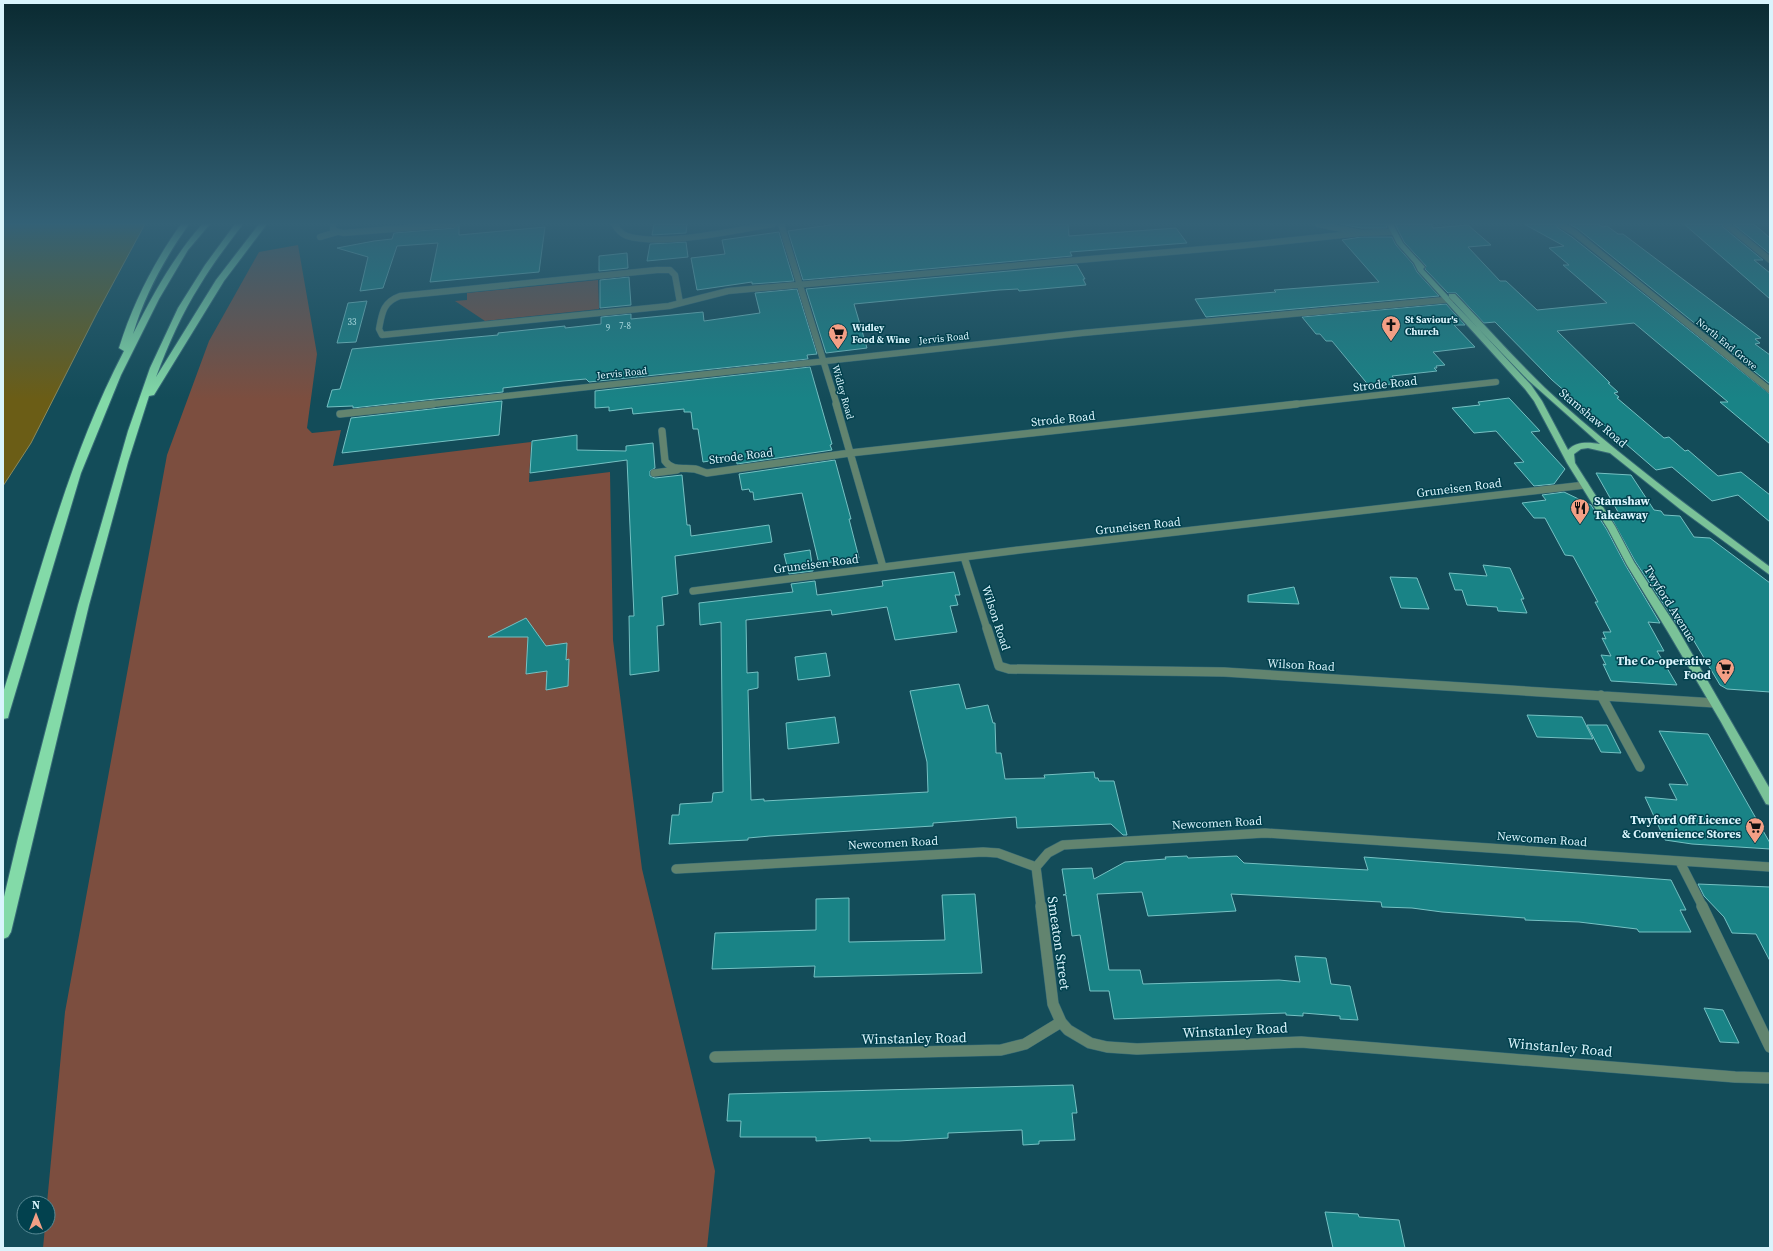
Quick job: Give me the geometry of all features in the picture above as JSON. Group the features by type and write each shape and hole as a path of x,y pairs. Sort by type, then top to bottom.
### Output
{"highway":[{"path":"116,375 129,328 149,282"},
{"path":"3,714 76,473 116,375 155,298 165,282"},
{"path":"3,932 81,614 135,420 155,367 182,308 197,282"},
{"path":"135,420 219,282"}],"main road":[{"name":"Twyford Avenue","path":"1431,282 1528,387 1538,401 1571,463 1612,528 1630,563 1672,629 1770,800"},
{"name":"Stamshaw Road","path":"1439,282 1542,389 1621,456 1770,572"},
{"path":"1571,463 1570,459 1572,451 1583,446 1592,445 1604,448 1621,456"}],"street":[{"path":"535,282 391,298 386,304 379,329 382,334 669,306 728,291 819,282"},
{"path":"676,282 680,303"},
{"name":"North End Grove","path":"1636,282 1770,390"},
{"name":"Widley Road","path":"800,284 824,361 883,567"},
{"name":"Jervis Road","path":"340,414 1082,333 1456,299"},
{"name":"Strode Road","path":"662,431 665,461 673,468 695,469 707,473 850,453 1496,382"},
{"path":"654,473 683,469"},
{"name":"Gruneisen Road","path":"693,591 964,557 1585,485"},
{"name":"Wilson Road","path":"964,557 999,666 1009,669 1224,672 1715,703"},
{"path":"1601,695 1640,767"},
{"name":"Newcomen Road","path":"676,869 983,852 998,853 1036,867 1043,856 1051,849 1063,845 1265,833 1770,868"},
{"path":"1680,862 1719,938 1770,1047"},
{"name":"Smeaton Street","path":"1036,867 1036,877 1053,1004 1061,1022"},
{"name":"Winstanley Road","path":"715,1057 962,1053 995,1050 1018,1047 1033,1040 1061,1022 1068,1030 1090,1043 1107,1047 1137,1049 1301,1042 1385,1047 1735,1077 1770,1078"}],"shaded area":[{"path":"3,282 114,282 31,443 3,486"},
{"path":"242,282 305,282 317,354 307,428 312,433 341,430 333,466 531,442 529,482 610,472 613,640 642,869 715,1171 707,1248 43,1248 44,1235 56,1235 56,1195 48,1195 65,1012 167,455 209,341"},
{"path":"574,282 598,282 599,309 485,321 455,301 467,300 467,293"}],"building":[{"path":"362,282 385,282 383,288 360,291"},
{"path":"600,282 629,282 631,305 600,308"},
{"path":"696,282 749,282 697,290"},
{"path":"752,282 775,282 752,284"},
{"path":"881,282 1085,282 1086,285 1019,291 1018,289 999,290 854,304 867,348 826,353 806,289"},
{"path":"1374,282 1427,282 1439,296 1206,317 1195,299 1276,292 1274,290"},
{"path":"1438,282 1507,282 1537,310 1607,303 1583,282 1629,282 1770,394 1770,444 1720,402 1728,402 1634,323 1557,331 1610,383 1608,383 1618,392 1614,393 1619,397 1617,398 1664,438 1669,437 1685,451 1688,450 1718,476 1741,472 1770,495 1770,522 1738,495 1712,501 1672,467 1656,470 1552,380 1495,322 1484,323 1456,293 1448,293"},
{"path":"1644,282 1687,282 1761,338 1755,339 1760,343 1755,344 1770,355 1770,384"},
{"path":"1751,282 1770,282 1770,299"},
{"path":"797,289 817,354 807,355 808,359 589,382 586,379 563,381 503,388 503,392 353,408 353,406 327,407 332,390 340,389 352,349 498,335 498,333 565,326 565,328 601,324 601,317 631,314 631,319 703,312 704,321 760,313 755,293"},
{"path":"367,301 356,342 337,343 348,303"},
{"path":"1446,304 1465,325 1454,325 1475,347 1433,352 1445,365 1436,366 1437,368 1434,368 1437,371 1392,376 1398,383 1370,387 1332,341 1326,341 1320,334 1316,334 1302,317"},
{"path":"810,367 832,444 830,445 832,450 737,464 736,457 703,462 698,429 693,429 691,412 684,412 684,409 633,414 632,408 609,411 609,407 595,408 595,391"},
{"path":"1509,398 1540,431 1531,432 1565,469 1554,484 1534,486 1514,463 1524,462 1496,431 1474,433 1452,408 1480,405 1478,402"},
{"path":"502,401 499,435 342,453 351,418"},
{"path":"577,435 577,450 626,451 626,446 653,443 655,468 650,471 650,476 655,478 682,475 687,525 690,525 691,536 769,525 772,542 675,556 678,594 662,597 664,625 657,626 659,671 630,675 629,616 634,616 627,460 530,473 532,441"},
{"path":"835,460 851,519 849,519 859,558 819,564 802,493 754,500 753,492 750,492 749,489 742,490 739,474"},
{"path":"1596,473 1631,475 1654,510 1661,511 1664,515 1680,516 1694,537 1710,538 1770,583 1770,692 1727,689 1720,685 1684,624 1676,623 1635,561 1608,512 1622,519"},
{"path":"1564,492 1591,505 1607,530 1626,566 1660,623 1648,622 1664,651 1657,651 1677,685 1611,681 1603,664 1606,665 1601,655 1611,656 1602,638 1606,639 1603,632 1611,632 1595,602 1598,602 1573,556 1565,555 1545,518 1534,518 1522,503 1546,500 1542,495"},
{"path":"810,550 813,571 789,574 784,554"},
{"path":"1483,565 1510,568 1524,599 1521,599 1527,613 1498,611 1497,607 1467,605 1462,590 1455,590 1449,573 1487,576"},
{"path":"954,572 960,595 955,595 958,605 950,606 957,632 895,640 887,607 832,615 831,610 746,620 747,673 758,672 758,688 748,690 751,800 764,799 764,801 928,792 927,762 910,691 959,684 966,709 988,705 993,723 995,723 996,753 1001,753 1005,779 1045,778 1044,775 1094,772 1095,778 1098,778 1099,781 1114,781 1127,835 1123,835 1111,824 1017,828 1016,817 933,823 933,826 770,836 748,838 748,840 669,844 672,815 679,815 680,804 712,802 713,793 723,792 721,622 700,625 699,603 793,592 791,584 815,581 817,595 883,586 882,581"},
{"path":"1390,577 1417,578 1429,609 1401,608"},
{"path":"1294,587 1299,604 1248,602 1248,595"},
{"path":"526,618 546,646 567,643 566,660 569,659 568,686 546,690 547,671 526,674 528,637 488,637"},
{"path":"826,653 830,676 798,680 795,657"},
{"path":"1527,715 1582,717 1593,739 1537,737"},
{"path":"835,717 839,743 788,749 786,723"},
{"path":"1587,725 1607,725 1621,753 1601,752"},
{"path":"1659,731 1708,734 1770,843 1770,849 1692,844 1665,840 1645,797 1677,800 1669,784 1688,785"},
{"path":"1187,856 1188,858 1237,856 1244,863 1368,870 1364,857 1671,880 1686,910 1680,910 1691,932 1639,932 1637,929 1579,922 1525,920 1525,918 1442,912 1412,908 1382,907 1381,902 1231,894 1236,911 1148,916 1142,892 1097,894 1109,970 1140,970 1143,984 1279,980 1300,982 1295,956 1326,958 1331,984 1350,986 1358,1020 1340,1019 1340,1016 1303,1013 1303,1016 1286,1015 1286,1013 1114,1019 1109,991 1090,991 1080,935 1072,936 1066,895 1063,895 1066,894 1062,869 1092,868 1094,879 1125,862"},
{"path":"1698,884 1770,887 1770,961 1756,934 1732,933 1724,917 1704,896"},
{"path":"975,894 982,973 814,977 815,966 712,969 715,933 816,930 816,899 849,898 849,942 945,940 942,895"},
{"path":"1704,1008 1723,1010 1739,1043 1720,1042"},
{"path":"1073,1085 1077,1113 1072,1113 1075,1140 1039,1141 1039,1144 1023,1145 1022,1130 948,1133 948,1138 899,1141 870,1141 870,1138 816,1141 816,1137 740,1137 741,1121 727,1121 729,1094"},
{"path":"1325,1212 1358,1214 1359,1217 1399,1220 1405,1248 1333,1248"}],"place":[{"name":"St Saviour's Church","path":"1391,342"},
{"name":"Widley Food & Wine","path":"838,350"},
{"name":"Stamshaw Takeaway","path":"1580,525"},
{"name":"The Co-operative Food","path":"1725,685"},
{"name":"Twyford Off Licence & Convenience Stores","path":"1755,844"}]}
